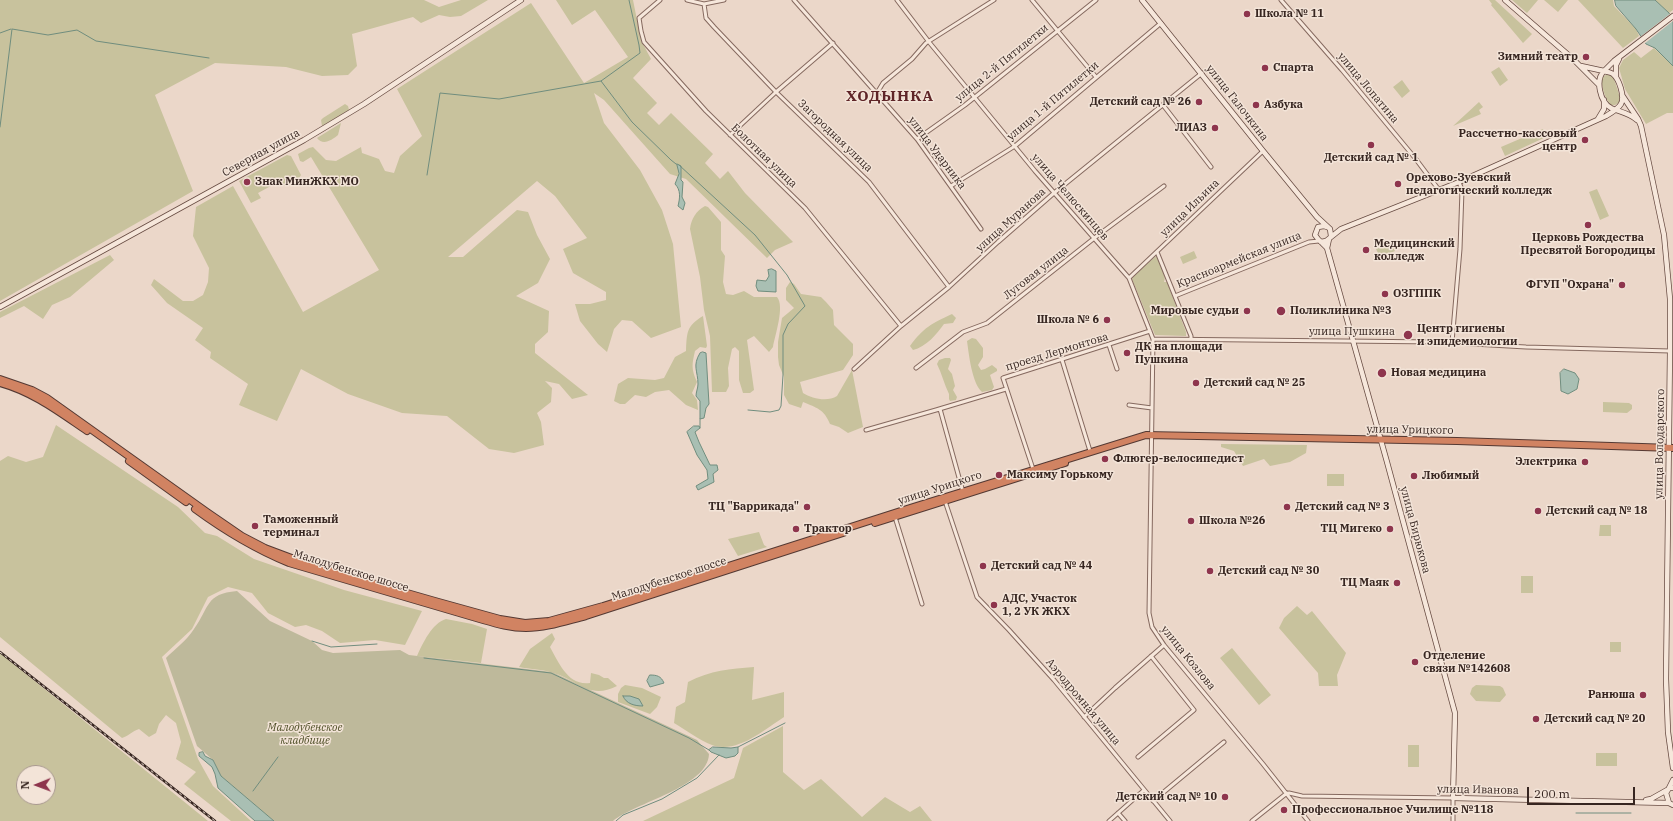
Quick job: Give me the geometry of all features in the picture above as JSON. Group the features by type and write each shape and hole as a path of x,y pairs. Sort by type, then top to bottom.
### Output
{"highway":[{"name":"Малодубенское шоссе","path":"0,379 32,390 47,398 206,512 242,536 265,548 312,566 500,619 525,623 549,621 736,566"},
{"name":"Малодубенское шоссе","path":"0,383 30,394 44,402 204,516 240,540 263,552 311,570 483,620 524,628 550,626 586,616 736,566"},
{"name":"улица Урицкого","path":"894,515 946,501 963,493 1146,439 1152,435"},
{"name":"улица Урицкого","path":"736,566 1033,469 1142,436 1381,440 1671,448"}],"street":[{"name":"Северная улица","path":"0,307 304,140 364,104 521,0"},
{"name":"Болотная улица","path":"660,0 640,18 644,42 706,111 805,208 901,326"},
{"path":"687,0 704,4 724,0"},
{"name":"улица Ударника","path":"794,0 917,139 981,229"},
{"name":"улица Челюскинцев","path":"897,0 929,42 1054,194 1129,278 1153,339 1152,435"},
{"path":"877,93 883,83 912,59 929,42 994,0"},
{"path":"1032,0 1096,77"},
{"name":"улица 2-й Пятилетки","path":"917,139 1096,0"},
{"name":"улица Галочкина","path":"1142,0 1317,217 1329,228"},
{"name":"улица Лопатина","path":"1281,0 1342,70 1439,190"},
{"path":"1505,0 1580,65 1599,86"},
{"name":"Загородная улица","path":"704,4 706,18 776,92 869,182 949,287"},
{"path":"1598,119 1604,109 1604,100 1599,86 1599,79 1604,71 1673,16"},
{"name":"улица 1-й Пятилетки","path":"951,186 1015,146 1161,22"},
{"path":"730,135 776,92 833,44"},
{"path":"1616,77 1616,65 1620,57"},
{"path":"1580,65 1588,69 1610,72 1616,77"},
{"name":"улица Муранова","path":"854,369 901,326 977,263 998,242 1054,194 1202,74"},
{"name":"улица Володарского","path":"1616,77 1622,95 1640,122 1647,148 1664,235 1670,299 1671,448 1666,691 1668,732 1673,768"},
{"path":"1309,242 1330,238 1341,229 1459,182 1598,119 1621,104 1622,95"},
{"path":"1604,100 1611,107 1631,115 1640,122"},
{"path":"1163,105 1211,167"},
{"name":"улица Ильина","path":"1129,278 1263,151"},
{"path":"1452,342 1460,249 1462,190 1459,182"},
{"name":"Луговая улица","path":"916,368 963,332 987,324 1094,239 1164,186"},
{"path":"1317,217 1316,232 1320,241 1327,248 1330,238 1329,228"},
{"path":"1309,242 1321,226 1341,229"},
{"name":"Красноармейская улица","path":"1175,296 1309,242"},
{"name":"улица Бирюкова","path":"1327,248 1455,713 1453,821"},
{"path":"1157,252 1191,339"},
{"name":"проезд Лермонтова","path":"866,430 1006,389 1003,378 1150,331"},
{"name":"улица Пушкина","path":"1153,339 1191,339 1208,341 1353,340 1452,342 1526,347 1670,351"},
{"path":"1109,345 1117,369"},
{"path":"1062,360 1090,451"},
{"path":"1006,389 1033,469"},
{"path":"1129,405 1152,408"},
{"path":"940,409 963,493"},
{"name":"улица Козлова","path":"1152,435 1149,613 1154,633 1287,793 1308,821"},
{"name":"Аэродромная улица","path":"946,501 977,597 1054,680 1170,821"},
{"path":"894,515 922,604"},
{"path":"1084,717 1164,645"},
{"path":"1138,757 1194,710 1151,656"},
{"path":"1154,801 1224,742"},
{"path":"1672,804 1667,796 1673,780"},
{"path":"1639,802 1651,799 1670,789"},
{"path":"1109,821 1144,790"},
{"path":"1252,821 1287,793"},
{"name":"улица Иванова","path":"1287,793 1302,796 1454,798 1672,804"},
{"path":"1118,813 1125,821"}],"shaded area":[{"path":"0,0 424,0 439,7 461,0 488,0 461,16 450,17 439,15 421,23 413,17 352,34 357,66 348,75 322,76 286,67 215,63 155,95 193,191 0,301"},
{"path":"556,0 633,0 643,44 651,59 633,78 657,103 647,113 659,125 671,113 713,154 705,163 720,179 728,171 745,193 793,242 775,250 767,258 686,179 670,174 604,100 594,93 604,123 640,170 662,210 673,244 681,327 651,338 632,321 622,320 614,329 607,352 598,344 580,321 575,304 590,304 606,300 606,292 573,273 563,249 587,238 555,196 537,181 448,257 463,257 517,210 528,212 537,235 550,259 538,283 516,296 549,311 548,332 535,344 535,353 588,395 572,399 559,384 545,381 552,388 551,402 537,413 541,422 544,445 514,453 489,449 447,416 402,413 348,394 301,369 277,421 239,405 248,384 210,358 211,352 195,340 203,328 167,303 151,285 154,279 183,301 193,301 203,295 208,282 209,268 193,236 196,207 233,186 303,312 379,270 311,157 303,162 300,161 298,154 313,147 326,160 336,161 361,147 362,153 379,159 385,171 394,173 400,156 422,136 397,89 531,3 584,83 628,57 595,10 572,25"},
{"path":"1489,0 1495,0 1532,34 1523,43 1491,5 1492,4"},
{"path":"1512,0 1538,0 1527,13"},
{"path":"1544,0 1568,0 1558,12"},
{"path":"1578,0 1613,0 1614,6 1636,29 1639,36 1623,48"},
{"path":"1615,0 1655,0 1669,13 1673,20 1673,66 1655,48 1646,44 1636,29 1616,6"},
{"path":"1655,0 1673,0 1673,10 1669,13"},
{"path":"1654,48 1673,66 1673,113 1667,113 1646,124 1625,89 1619,68 1623,60 1634,52 1641,58"},
{"path":"1499,67 1508,80 1500,86 1491,72"},
{"path":"1607,74 1613,76 1620,97 1620,102 1615,105 1611,105 1605,96 1602,78"},
{"path":"1402,80 1410,91 1402,98 1393,87"},
{"path":"1479,102 1483,107 1479,110 1481,114 1453,126"},
{"path":"345,104 348,106 349,110 322,126 321,120 323,118"},
{"path":"341,123 338,135 333,139 322,142 317,138"},
{"path":"1543,129 1546,137 1505,156 1501,147"},
{"path":"287,155 291,156 301,175 299,178 284,186 280,181 258,193 261,198 251,203 239,181"},
{"path":"677,164 681,166 681,180 683,182 682,197 685,203 683,210 678,206 680,194 675,184 679,174"},
{"path":"1597,189 1609,216 1600,220 1589,192"},
{"path":"705,206 708,207 721,222 721,250 725,256 723,282 726,294 733,295 744,291 754,297 777,297 779,301 779,321 773,347 769,352 754,336 747,340 754,390 750,393 743,393 739,380 739,351 735,347 732,349 728,368 729,386 726,392 712,392 710,336 690,229 694,216"},
{"path":"1391,243 1395,251 1380,257 1376,249"},
{"path":"1194,251 1197,258 1183,264 1180,257"},
{"path":"110,255 114,260 70,297 52,305 43,319 24,306 0,318 0,312"},
{"path":"1156,256 1163,269 1165,276 1164,282 1167,282 1186,332 1186,336 1155,335 1132,279 1133,276"},
{"path":"772,269 776,271 776,292 758,291 756,286 757,280 766,281 769,276 768,270"},
{"path":"790,282 794,284 801,294 821,297 833,310 834,325 853,344 853,355 843,370 800,382 803,393 820,399 833,398 837,396 852,370 863,427 848,433 839,427 830,424 823,412 820,410 803,402 801,408 789,404 784,395 784,377 779,365 778,342 782,318 794,308 786,300 786,288"},
{"path":"952,314 956,318 953,323 944,324 935,336 927,343 913,350 910,346 924,330"},
{"path":"703,316 707,346 706,348 700,347 695,351 693,363 693,370 697,382 692,393 697,400 698,410 686,405 669,390 655,392 646,397 635,395 625,404 620,404 614,401 618,384 628,378 655,380 664,378 675,357 686,351 688,330 693,323"},
{"path":"972,338 976,339 983,348 983,357 978,365 981,370 992,365 997,369 997,371 990,375 994,387 992,390 982,392 973,376 967,341"},
{"path":"700,353 706,353 709,404 706,408 704,418 700,419 700,401 696,396 698,384 696,362"},
{"path":"950,358 951,360 948,369 952,374 955,386 953,390 957,397 956,400 950,401 949,394 937,364 939,360"},
{"path":"1564,369 1575,373 1579,379 1577,389 1568,394 1561,391 1560,373"},
{"path":"1603,402 1629,403 1632,405 1632,409 1627,413 1603,412"},
{"path":"56,425 178,507 205,533 217,536 254,559 344,590 422,611 405,645 375,640 340,643 322,631 306,625 295,627 268,613 252,593 228,587 208,597 192,629 162,657 198,759 213,786 251,821 231,821 184,784 196,772 176,759 181,742 176,723 166,715 159,724 156,733 149,737 139,729 122,738 0,637 0,461 8,456 26,462 43,457"},
{"path":"694,426 699,426 700,428 695,432 710,465 717,465 718,470 713,474 714,482 698,490 696,486 708,479 707,470 697,455 687,432"},
{"path":"1221,444 1307,445 1306,453 1290,462 1270,466 1264,459 1243,466 1234,451 1221,447"},
{"path":"1327,474 1344,474 1344,486 1327,486"},
{"path":"1600,525 1611,525 1611,536 1599,536"},
{"path":"759,532 764,545 767,547 738,556 728,539"},
{"path":"1521,576 1533,576 1533,593 1521,593"},
{"path":"1297,606 1307,615 1312,611 1346,653 1337,675 1338,686 1319,686 1318,673 1279,628 1284,618"},
{"path":"446,619 472,624 487,629 481,663 417,656 432,629 441,621"},
{"path":"552,633 555,639 550,647 565,672 570,677 582,683 590,683 591,673 608,678 617,686 607,690 590,690 550,672 519,667 530,649"},
{"path":"1610,642 1621,642 1621,652 1610,652"},
{"path":"1232,648 1271,695 1259,705 1220,658"},
{"path":"0,653 208,821 0,821"},
{"path":"754,667 752,700 784,692 784,717 759,734 740,744 721,747 712,745 697,738 674,723 676,707 685,702 688,682 705,675 729,669"},
{"path":"650,675 658,676 664,683 650,687 647,681"},
{"path":"625,685 642,688 661,697 657,707 650,714 618,702 618,694 621,688"},
{"path":"1476,685 1500,686 1503,688 1506,695 1500,702 1476,701 1470,694 1472,688"},
{"path":"623,696 630,696 639,699 643,706 631,704 624,699"},
{"path":"783,726 783,772 804,790 821,779 862,817 885,797 910,812 920,806 932,821 643,821 734,778 743,748"},
{"path":"1408,745 1419,745 1419,767 1408,767"},
{"path":"713,747 738,747 738,753 735,756 726,758 711,752 709,750"},
{"path":"203,752 205,756 213,760 221,776 274,821 255,821 218,788 212,767 199,756 199,753"},
{"path":"1596,753 1617,753 1617,766 1596,766"}],"green space":[{"name":"Малодубенское кладбище","path":"237,591 270,621 312,641 322,650 333,653 400,650 409,655 552,672 697,740 709,754 705,766 697,776 684,785 623,814 613,821 274,821 221,776 213,760 197,746 166,658 191,633 214,599 219,595"}],"pier":[{"path":"1671,13 1673,21 1644,44 1640,37"}],"waterway":[{"path":"629,0 640,53 601,81 632,122 676,164"},
{"path":"0,33 11,29"},
{"path":"0,127 12,29 48,35 77,30 96,41 209,58"},
{"path":"427,175 440,93 499,99 601,81"},
{"path":"679,165 755,235 787,275 805,306 788,324 783,335 783,375 781,406 779,410 770,412 748,410"},
{"path":"700,419 700,428"},
{"path":"312,641 331,647 377,644"},
{"path":"424,658 551,673 689,738 709,750"},
{"path":"738,747 785,723"},
{"path":"616,821 623,815 662,799 697,778 719,755"},
{"path":"253,791 278,757"},
{"path":"1576,813 1631,813"}],"railway":[{"path":"0,652 215,821"}],"place":[{"name":"Школа № 11","path":"1247,14"},
{"name":"Зимний театр","path":"1586,57"},
{"name":"Спарта","path":"1265,68"},
{"name":"Детский сад № 26","path":"1199,102"},
{"name":"Азбука","path":"1256,105"},
{"name":"ЛИАЗ","path":"1215,128"},
{"name":"Рассчетно-кассовый центр","path":"1585,140"},
{"name":"Детский сад № 1","path":"1371,145"},
{"name":"Знак МинЖКХ МО","path":"247,182"},
{"name":"Орехово-Зуевский педагогический колледж","path":"1398,184"},
{"name":"Церковь Рождества Пресвятой Богородицы","path":"1588,225"},
{"name":"Медицинский колледж","path":"1366,250"},
{"name":"ФГУП \"Охрана\"","path":"1622,285"},
{"name":"ОЗГППК","path":"1385,294"},
{"name":"Мировые судьи","path":"1247,311"},
{"name":"Поликлиника №3","path":"1281,311"},
{"name":"Школа № 6","path":"1107,320"},
{"name":"Центр гигиены и эпидемиологии","path":"1408,335"},
{"name":"ДК на площади Пушкина","path":"1127,353"},
{"name":"Новая медицина","path":"1382,373"},
{"name":"Детский сад № 25","path":"1196,383"},
{"name":"Флюгер-велосипедист","path":"1105,459"},
{"name":"Электрика","path":"1585,462"},
{"name":"Максиму Горькому","path":"999,475"},
{"name":"Любимый","path":"1414,476"},
{"name":"ТЦ \"Баррикада\"","path":"807,507"},
{"name":"Детский сад № 3","path":"1287,507"},
{"name":"Детский сад № 18","path":"1538,511"},
{"name":"Школа №26","path":"1191,521"},
{"name":"Таможенный терминал","path":"255,526"},
{"name":"Трактор","path":"796,529"},
{"name":"ТЦ Мигеко","path":"1390,529"},
{"name":"Детский сад № 44","path":"983,566"},
{"name":"Детский сад № 30","path":"1210,571"},
{"name":"ТЦ Маяк","path":"1397,583"},
{"name":"АДС, Участок 1, 2 УК ЖКХ","path":"994,605"},
{"name":"Отделение связи №142608","path":"1415,662"},
{"name":"Ранюша","path":"1643,695"},
{"name":"Детский сад № 20","path":"1536,719"},
{"name":"Детский сад № 10","path":"1225,797"},
{"name":"Профессиональное Училище №118","path":"1284,810"}],"district":[{"name":"ХОДЫНКА","path":"890,97"}]}
